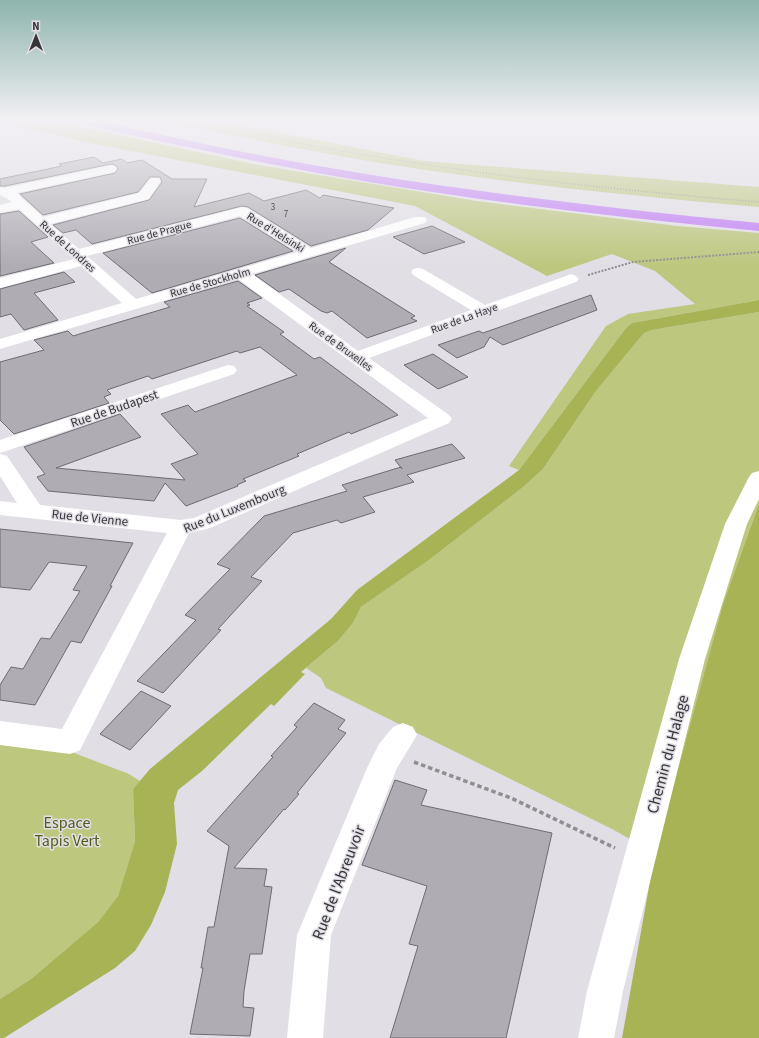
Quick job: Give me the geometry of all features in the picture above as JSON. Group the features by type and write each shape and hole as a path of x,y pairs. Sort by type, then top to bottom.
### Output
{"highway":[{"path":"318,169 409,185 600,211 759,226"},
{"path":"382,169 474,183 637,203"},
{"path":"652,204 681,207"}],"street":[{"path":"3,192 109,169"},
{"path":"40,222 144,196 155,181"},
{"name":"Rue de Londres","path":"3,192 13,196 40,222 134,305"},
{"path":"0,209 22,204"},
{"name":"Rue d'Helsinki","path":"242,211 310,253"},
{"name":"Rue de Prague","path":"0,283 80,257 242,211"},
{"name":"Rue de Stockholm","path":"0,344 420,220"},
{"path":"418,272 484,311"},
{"name":"Rue de Bruxelles","path":"240,274 442,419"},
{"name":"Rue de La Haye","path":"357,357 571,279"},
{"name":"Rue de Budapest","path":"0,458 228,370"},
{"name":"Rue du Luxembourg","path":"0,733 70,742 180,527 202,523 442,419"},
{"path":"0,458 34,511"},
{"name":"Chemin du Halage","path":"596,1038 605,991 692,659 736,524 759,477"},
{"name":"Rue de Vienne","path":"0,508 180,527"},
{"name":"Rue de l'Abreuvoir","path":"305,1038 314,935 396,744"}],"path":[{"path":"571,279 633,262 759,252"},
{"path":"396,744 639,860"}],"green space":[{"path":"226,169 285,169 477,201 677,226 759,233 759,300 632,323 626,328 519,470 509,466 606,326 628,314 695,304 655,271 612,254 547,276 415,206"},
{"path":"422,169 533,169 759,187 759,207 655,198"},
{"path":"759,312 759,504 723,604 655,853 612,829 326,688 321,678 306,668 338,641 353,623 361,607 429,560 522,488 543,469 596,391 644,333 652,330"},
{"name":"Espace Tapis Vert","path":"0,743 69,751 129,774 140,781 133,789 135,841 118,896 98,922 31,979 0,999"}],"shaded area":[{"path":"759,300 759,312 652,330 644,333 596,391 543,469 522,488 429,560 361,607 353,623 338,641 301,672 305,674 274,706 271,704 202,771 178,790 174,803 177,844 165,892 151,925 135,951 115,968 4,1038 0,1038 0,999 31,979 98,922 118,896 135,841 133,789 150,769 331,619 357,590 519,470 626,328 632,323"},
{"path":"759,504 759,1038 622,1038 655,853 723,604"}],"building":[{"path":"46,169 85,169 5,186 0,186 0,179"},
{"path":"117,169 157,169 172,179 207,179 194,207 249,193 264,201 306,190 320,198 323,195 394,208 368,230 311,246 248,207 242,206 92,244 76,230 63,233 53,225 149,200 162,182 160,177 150,177 138,192 43,215 20,194 115,173"},
{"path":"19,211 48,237 31,242 54,263 0,276 0,214"},
{"path":"240,218 293,251 152,293 103,253"},
{"path":"432,226 465,242 424,254 393,237"},
{"path":"346,248 329,262 415,316 411,318 417,321 367,338 332,311 327,313 321,311 289,289 279,292 255,275"},
{"path":"64,272 75,282 34,293 58,320 24,330 11,314 0,317 0,289"},
{"path":"238,281 262,298 247,303 250,305 247,306 284,332 280,334 314,359 320,357 398,415 351,434 349,432 297,454 299,456 243,479 246,481 237,485 238,486 186,506 165,483 154,501 48,491 37,477 45,474 24,447 120,414 141,437 56,468 185,480 171,464 198,454 161,414 188,405 195,412 297,375 260,347 240,353 237,351 152,379 148,376 107,390 111,394 104,397 109,403 14,434 0,420 0,362 44,350 34,340 68,331 73,336 170,307 164,302"},
{"path":"591,295 597,310 503,345 490,337 484,347 457,358 438,345 479,331 483,333"},
{"path":"433,354 468,377 438,389 404,365"},
{"path":"452,444 465,458 407,475 414,482 363,497 375,512 341,523 337,520 293,533 251,577 262,581 218,629 221,630 163,693 137,681 196,620 185,615 230,569 217,564 264,516 347,491 342,485 401,467 395,460"},
{"path":"0,529 133,543 110,586 112,586 81,643 71,641 35,705 0,700 0,685 11,667 23,669 41,638 50,639 80,591 73,590 87,566 49,562 30,590 0,587"},
{"path":"141,691 171,706 130,750 100,734"},
{"path":"314,703 345,720 338,729 346,733 297,793 299,794 285,810 284,809 234,868 267,869 264,886 272,887 262,954 250,954 244,991 243,1007 254,1008 250,1036 190,1034 203,968 201,968 208,927 214,927 229,846 207,831 273,757 271,756 297,727 294,725"},
{"path":"395,780 427,790 421,805 552,833 506,1038 390,1038 418,946 409,944 427,886 362,865"}],"railway":[{"path":"459,169 581,185 759,202"}]}
